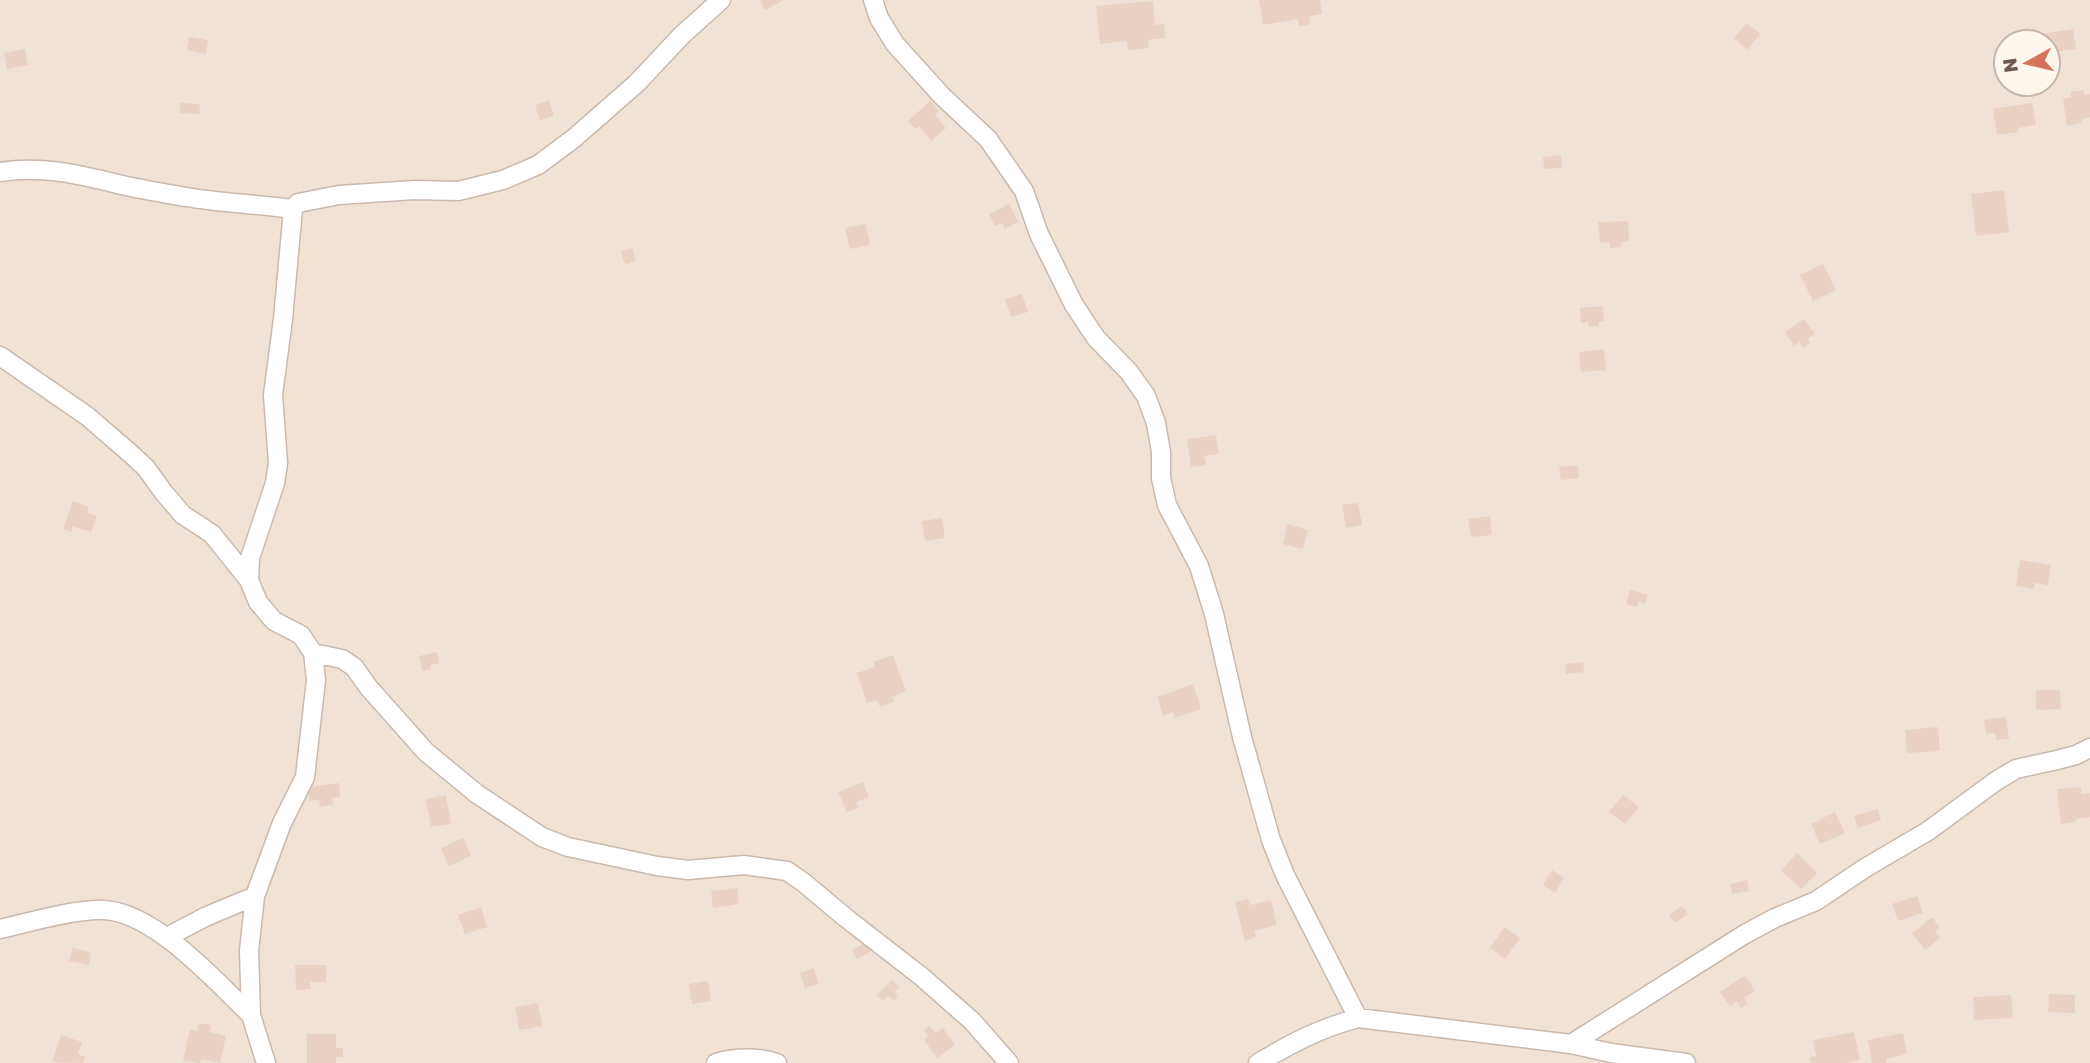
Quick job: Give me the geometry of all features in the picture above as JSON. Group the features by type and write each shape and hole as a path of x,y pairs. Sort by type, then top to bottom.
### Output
{"street":[{"path":"249,580 250,558 275,483 278,463 272,395 283,318 293,209 298,203 339,195 415,190 458,191 503,180 538,164 573,139 637,83 682,35 721,0"},
{"path":"873,0 879,18 895,44 942,96 988,139 1003,160 1024,191 1038,234 1074,305 1096,338 1129,372 1146,396 1156,424 1161,452 1161,478 1167,505 1199,566 1214,614 1242,737 1271,840 1290,887 1358,1018"},
{"path":"0,172 20,169 88,175 124,186 220,203 261,204 293,209"},
{"path":"0,356 87,416 146,468 183,515 212,534 249,580 258,602 274,621 301,635 313,653 316,680 305,777 282,822 255,895 249,951 251,1014 266,1063"},
{"path":"313,653 342,659 354,667 369,688 426,752 477,794 542,837 568,847 657,866 688,870 744,865 787,871 922,977 971,1021 1009,1063"},
{"path":"1570,1044 1745,934 1816,901 1928,831 1996,781 2017,769 2057,761 2090,748"},
{"path":"167,937 205,916 255,895"},
{"path":"0,929 95,909 112,910 130,916 167,937 251,1014"},
{"path":"1258,1063 1303,1037 1358,1018 1570,1044 1611,1054 1686,1063"},
{"path":"716,1063 760,1059 778,1063"}],"shaded area":[{"path":"0,0 2090,0 2090,1063 0,1063"}],"building":[{"path":"760,0 784,0 765,10"},
{"path":"1259,0 1320,0 1322,14 1309,16 1310,24 1299,26 1298,19 1263,25"},
{"path":"1153,1 1155,25 1164,24 1165,38 1148,40 1149,48 1128,50 1127,41 1100,44 1096,6"},
{"path":"1747,23 1760,34 1747,50 1734,38"},
{"path":"2073,29 2076,49 2062,51 2062,31"},
{"path":"189,37 208,40 206,54 187,50"},
{"path":"25,49 28,65 7,69 4,53"},
{"path":"2084,90 2084,95 2090,94 2090,117 2082,119 2082,123 2067,126 2063,99 2071,97 2071,92"},
{"path":"549,100 554,116 540,120 535,105"},
{"path":"930,101 938,111 935,115 946,128 931,141 919,126 915,129 908,121"},
{"path":"180,103 200,104 199,114 180,113"},
{"path":"2032,103 2036,125 2018,128 2018,132 1997,135 1993,109"},
{"path":"1561,155 1562,168 1544,169 1543,157"},
{"path":"2004,190 2009,232 1976,236 1971,194"},
{"path":"1009,204 1018,222 1005,229 1002,223 995,226 989,214"},
{"path":"1628,221 1629,241 1620,242 1621,247 1610,248 1610,242 1600,243 1598,222"},
{"path":"866,224 870,245 850,249 845,228"},
{"path":"633,248 636,261 625,265 621,251"},
{"path":"1823,264 1836,290 1813,301 1800,275"},
{"path":"1022,294 1028,312 1011,317 1005,299"},
{"path":"1603,306 1604,321 1599,322 1599,326 1589,327 1588,322 1581,323 1580,308"},
{"path":"1804,319 1815,334 1803,348 1800,342 1794,346 1785,332"},
{"path":"1604,349 1606,370 1581,372 1579,352"},
{"path":"1216,435 1219,454 1204,456 1206,465 1191,467 1187,439"},
{"path":"1578,465 1579,478 1561,480 1559,467"},
{"path":"73,501 89,507 87,513 97,516 91,532 73,526 71,532 63,529"},
{"path":"1358,503 1362,525 1346,528 1342,505"},
{"path":"1490,516 1492,535 1471,537 1468,519"},
{"path":"942,518 945,538 925,541 922,521"},
{"path":"1287,524 1308,530 1303,549 1283,544"},
{"path":"2020,560 2051,565 2048,585 2035,583 2034,589 2016,586"},
{"path":"1630,590 1648,595 1645,604 1638,602 1637,607 1626,604"},
{"path":"437,652 439,663 422,671 419,656"},
{"path":"893,655 906,691 892,697 894,702 880,707 877,700 867,703 857,673 875,667 873,662"},
{"path":"1583,662 1584,672 1566,674 1565,664"},
{"path":"1193,684 1201,709 1175,718 1173,712 1163,716 1157,697"},
{"path":"2036,690 2060,690 2061,709 2036,710"},
{"path":"2006,717 2009,739 1996,740 1995,733 1986,734 1984,720"},
{"path":"1938,727 1940,751 1907,753 1905,730"},
{"path":"863,782 869,797 856,802 859,808 847,812 838,792"},
{"path":"339,783 340,797 332,798 333,805 320,807 319,800 309,801 308,787"},
{"path":"2081,787 2081,794 2090,793 2090,817 2061,824 2057,789"},
{"path":"446,795 451,824 431,827 426,799"},
{"path":"1623,795 1639,807 1625,824 1609,812"},
{"path":"1878,809 1881,820 1858,828 1854,816"},
{"path":"1835,812 1845,833 1820,844 1811,824"},
{"path":"463,838 471,856 449,866 441,848"},
{"path":"1797,853 1817,873 1801,889 1781,870"},
{"path":"1552,870 1564,878 1555,893 1543,885"},
{"path":"1747,880 1749,891 1732,894 1730,884"},
{"path":"737,888 739,904 713,908 711,891"},
{"path":"1917,896 1923,913 1898,921 1892,904"},
{"path":"1248,899 1250,905 1271,900 1277,925 1254,931 1256,937 1245,941 1235,902"},
{"path":"1682,906 1688,914 1675,923 1669,915"},
{"path":"481,907 487,927 465,934 458,915"},
{"path":"1932,917 1940,928 1935,931 1940,938 1925,950 1912,933"},
{"path":"1504,927 1520,938 1505,959 1490,948"},
{"path":"867,942 872,951 857,959 852,950"},
{"path":"72,948 91,952 89,965 69,961"},
{"path":"295,965 326,965 326,982 310,982 311,989 296,990"},
{"path":"814,968 819,984 805,988 800,973"},
{"path":"1745,975 1755,991 1744,998 1748,1004 1741,1008 1737,1001 1730,1006 1720,992"},
{"path":"892,980 899,987 894,992 898,997 894,1001 889,996 883,1001 877,995"},
{"path":"708,981 711,1001 692,1004 689,984"},
{"path":"2049,994 2075,995 2075,1013 2048,1012"},
{"path":"2011,995 2013,1018 1974,1020 1973,997"},
{"path":"538,1003 542,1026 519,1030 515,1007"},
{"path":"199,1023 211,1025 210,1032 226,1036 220,1063 201,1059 200,1063 183,1061 190,1029 197,1031"},
{"path":"930,1026 935,1033 943,1028 955,1045 937,1058 924,1040 928,1036 924,1030"},
{"path":"1854,1032 1860,1060 1811,1063 1810,1057 1816,1056 1813,1040"},
{"path":"1903,1033 1907,1054 1886,1059 1887,1063 1872,1063 1868,1040"},
{"path":"307,1034 336,1034 336,1048 343,1048 343,1057 336,1057 336,1063 307,1063"},
{"path":"61,1035 82,1042 78,1054 85,1057 83,1063 52,1062"}]}
